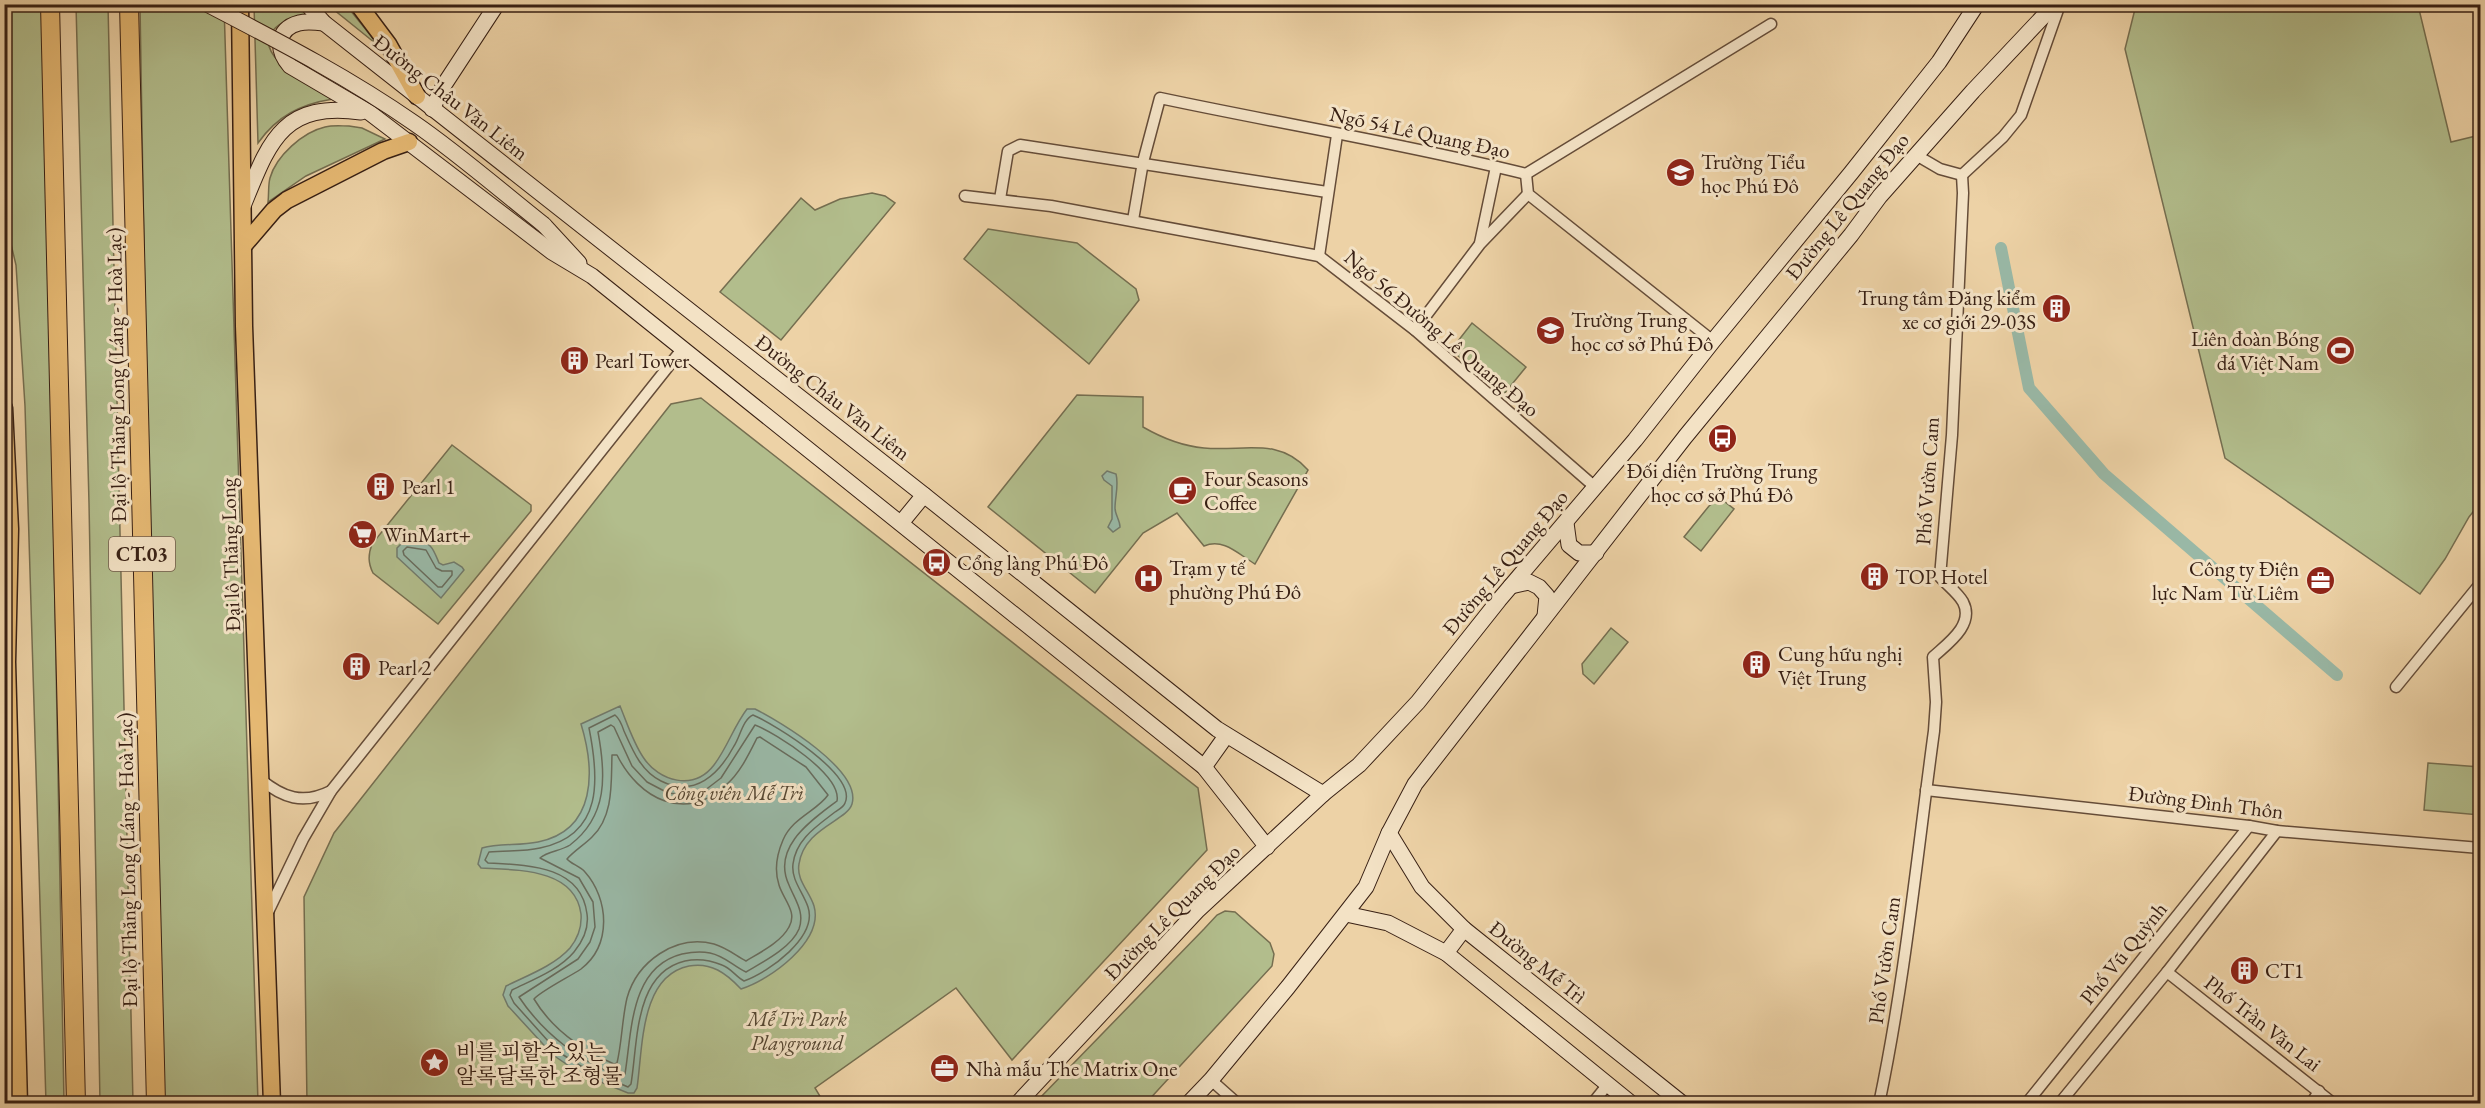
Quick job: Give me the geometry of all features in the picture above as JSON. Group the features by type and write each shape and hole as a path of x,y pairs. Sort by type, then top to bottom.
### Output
{"highway":[{"path":"50,4 76,1104"},
{"name":"Đại lộ Thăng Long (Láng - Hoà Lạc)","path":"129,4 156,1104"}],"main road":[{"path":"207,4 317,61 416,124 544,225 592,276"},
{"name":"Đại lộ Thăng Long","path":"240,4 244,327 273,1104"},
{"name":"Đường Châu Văn Liêm","path":"307,4 324,23 1226,736 1323,795"},
{"path":"358,4 388,44 417,96"},
{"path":"432,109 444,85 497,4"},
{"name":"Đường Lê Quang Đạo","path":"1017,1104 1198,910 1359,765 1418,702 1511,586 1635,441 1713,341 1932,72 1977,4"},
{"name":"Đường Lê Quang Đạo","path":"1188,1104 1211,1080 1346,914 1366,887 1389,833 1415,784 1685,437 1851,235 1880,196 1972,91 2055,4"},
{"path":"324,23 298,23 288,28 279,48 282,57 290,66 370,113 552,252 592,276 683,348 1204,767 1266,847"},
{"path":"243,206 266,149 272,140 289,125 300,118 322,110 370,113"},
{"path":"244,244 274,210 287,200 383,151 409,142"},
{"path":"4,408 10,529 7,662 19,1104"},
{"path":"901,523 924,495"},
{"path":"1566,523 1569,545 1579,553 1596,553"},
{"path":"1511,586 1529,582 1539,587 1547,597 1545,616"},
{"path":"1204,767 1226,736"},
{"name":"Đường Mễ Trì","path":"1389,833 1422,887 1464,929 1683,1104"},
{"path":"1346,914 1388,923 1446,953 1632,1104"},
{"path":"1446,953 1464,929"}],"street":[{"path":"1916,155 1940,169 1962,174 2002,137 2021,115 2060,4"},
{"path":"1526,174 1771,24"},
{"name":"Ngõ 54 Lê Quang Đạo","path":"1143,162 1160,98 1337,135 1426,150 1526,174 1527,194"},
{"path":"1319,256 1337,135"},
{"path":"1000,199 1008,151 1020,145 1143,162 1327,192"},
{"path":"1133,220 1143,162"},
{"path":"1480,244 1496,167"},
{"name":"Phố Vườn Cam","path":"1879,1104 1910,931 1935,712 1933,657 1962,629 1966,614 1964,603 1940,577 1952,435 1962,174"},
{"path":"1415,330 1480,244 1527,194 1713,341"},
{"name":"Ngõ 56 Đường Lê Quang Đạo","path":"965,196 1000,199 1133,220 1319,256 1415,330 1595,487"},
{"path":"265,917 303,839 331,791 683,348"},
{"path":"2396,687 2481,584"},
{"path":"260,779 285,796 302,799 318,798 331,791"},
{"name":"Đường Đình Thôn","path":"1926,790 2277,831 2481,848"},
{"name":"Phố Vũ Quỳnh","path":"2026,1104 2249,826"},
{"path":"2059,1104 2167,972 2277,831"},
{"name":"Phố Trần Văn Lai","path":"2167,972 2334,1104"},
{"path":"1211,1080 1238,1104"},
{"path":"1592,1104 1608,1084"},
{"path":"2311,1104 2319,1091"}],"green space":[{"path":"4,5 44,5 64,1103 46,1103 25,406 16,265 4,215"},
{"path":"76,5 108,5 133,1103 100,1103 89,503"},
{"path":"140,5 224,5 258,1103 158,1103"},
{"path":"254,5 297,5 307,15 288,20 280,25 270,36 269,44 279,62 333,99 310,104 291,113 273,125 258,143"},
{"path":"328,5 346,5 380,47"},
{"name":"Liên đoàn Bóng đá Việt Nam","path":"2136,5 2418,5 2451,142 2480,135 2480,503 2420,594 2225,458 2125,49"},
{"path":"325,127 362,128 385,139 306,176 268,202 269,181 273,170 292,146 308,134"},
{"path":"872,193 885,196 895,203 781,340 720,292 801,198 815,210 840,199"},
{"path":"988,229 1077,243 1136,289 1139,300 1089,364 964,259"},
{"path":"1472,323 1526,367 1504,394 1451,350"},
{"path":"1077,395 1143,397 1143,427 1165,438 1204,448 1272,449 1296,459 1308,470 1255,564 1224,546 1211,544 1204,546 1177,513 1143,533 1095,593 988,507"},
{"name":"Công viên Mễ Trì","path":"701,398 1198,788 1207,850 1012,1060 956,988 815,1088 824,1103 307,1103 304,897 334,833 671,404"},
{"path":"452,445 531,505 531,511 438,624 373,573 369,555 372,544"},
{"path":"1717,500 1725,502 1734,509 1701,551 1684,537 1709,506"},
{"path":"1611,628 1628,642 1594,684 1583,674 1582,664"},
{"path":"2428,763 2480,767 2480,815 2424,810"},
{"path":"1225,911 1235,912 1270,943 1274,954 1272,966 1146,1103 1035,1103 1217,915"}],"water":[{"path":"1107,471 1116,474 1117,478 1115,508 1120,527 1113,532 1108,527 1112,519 1112,486 1102,476"},
{"path":"406,539 415,543 428,544 439,563 443,565 454,562 464,570 441,598 397,557 397,548"},
{"path":"620,706 643,757 650,766 667,777 687,780 706,773 719,758 747,709 755,709 782,724 816,748 832,762 852,791 852,804 848,810 809,842 799,864 801,881 814,906 815,919 811,932 803,945 779,968 741,989 730,978 711,967 689,966 673,972 661,984 647,1015 637,1088 634,1093 628,1093 581,1074 553,1055 508,1006 503,995 506,986 548,965 570,948 581,923 581,914 576,899 568,888 542,874 481,868 478,864 482,848 538,842 557,835 572,825 581,812 587,796 589,778 586,742 581,724"}],"waterway":[{"path":"2001,248 2029,388 2104,474 2337,675"}],"place":[{"name":"Trường Tiểu học Phú Đô","path":"1680,173"},
{"name":"Trung tâm Đăng kiểm xe cơ giới 29-03S","path":"2057,309"},
{"name":"Trường Trung học cơ sở Phú Đô","path":"1550,331"},
{"name":"Liên đoàn Bóng đá Việt Nam","path":"2340,350"},
{"name":"Pearl Tower","path":"574,360"},
{"name":"Đối diện Trường Trung học cơ sở Phú Đô","path":"1722,439"},
{"name":"Pearl 1","path":"381,486"},
{"name":"Four Seasons Coffee","path":"1183,490"},
{"name":"WinMart+","path":"362,534"},
{"name":"Cổng làng Phú Đô","path":"936,562"},
{"name":"TOP Hotel","path":"1874,576"},
{"name":"Trạm y tế phường Phú Đô","path":"1148,579"},
{"name":"Công ty Điện lực Nam Từ Liêm","path":"2320,580"},
{"name":"Cung hữu nghị Việt Trung","path":"1757,665"},
{"name":"Pearl 2","path":"357,667"},
{"name":"CT1","path":"2244,970"},
{"name":"비를 피할수 있는 알록달록한 조형물","path":"435,1063"},
{"name":"Nhà mẫu The Matrix One","path":"945,1068"}],"park label":[{"name":"Mễ Trì Park Playground","path":"797,1030"}]}
